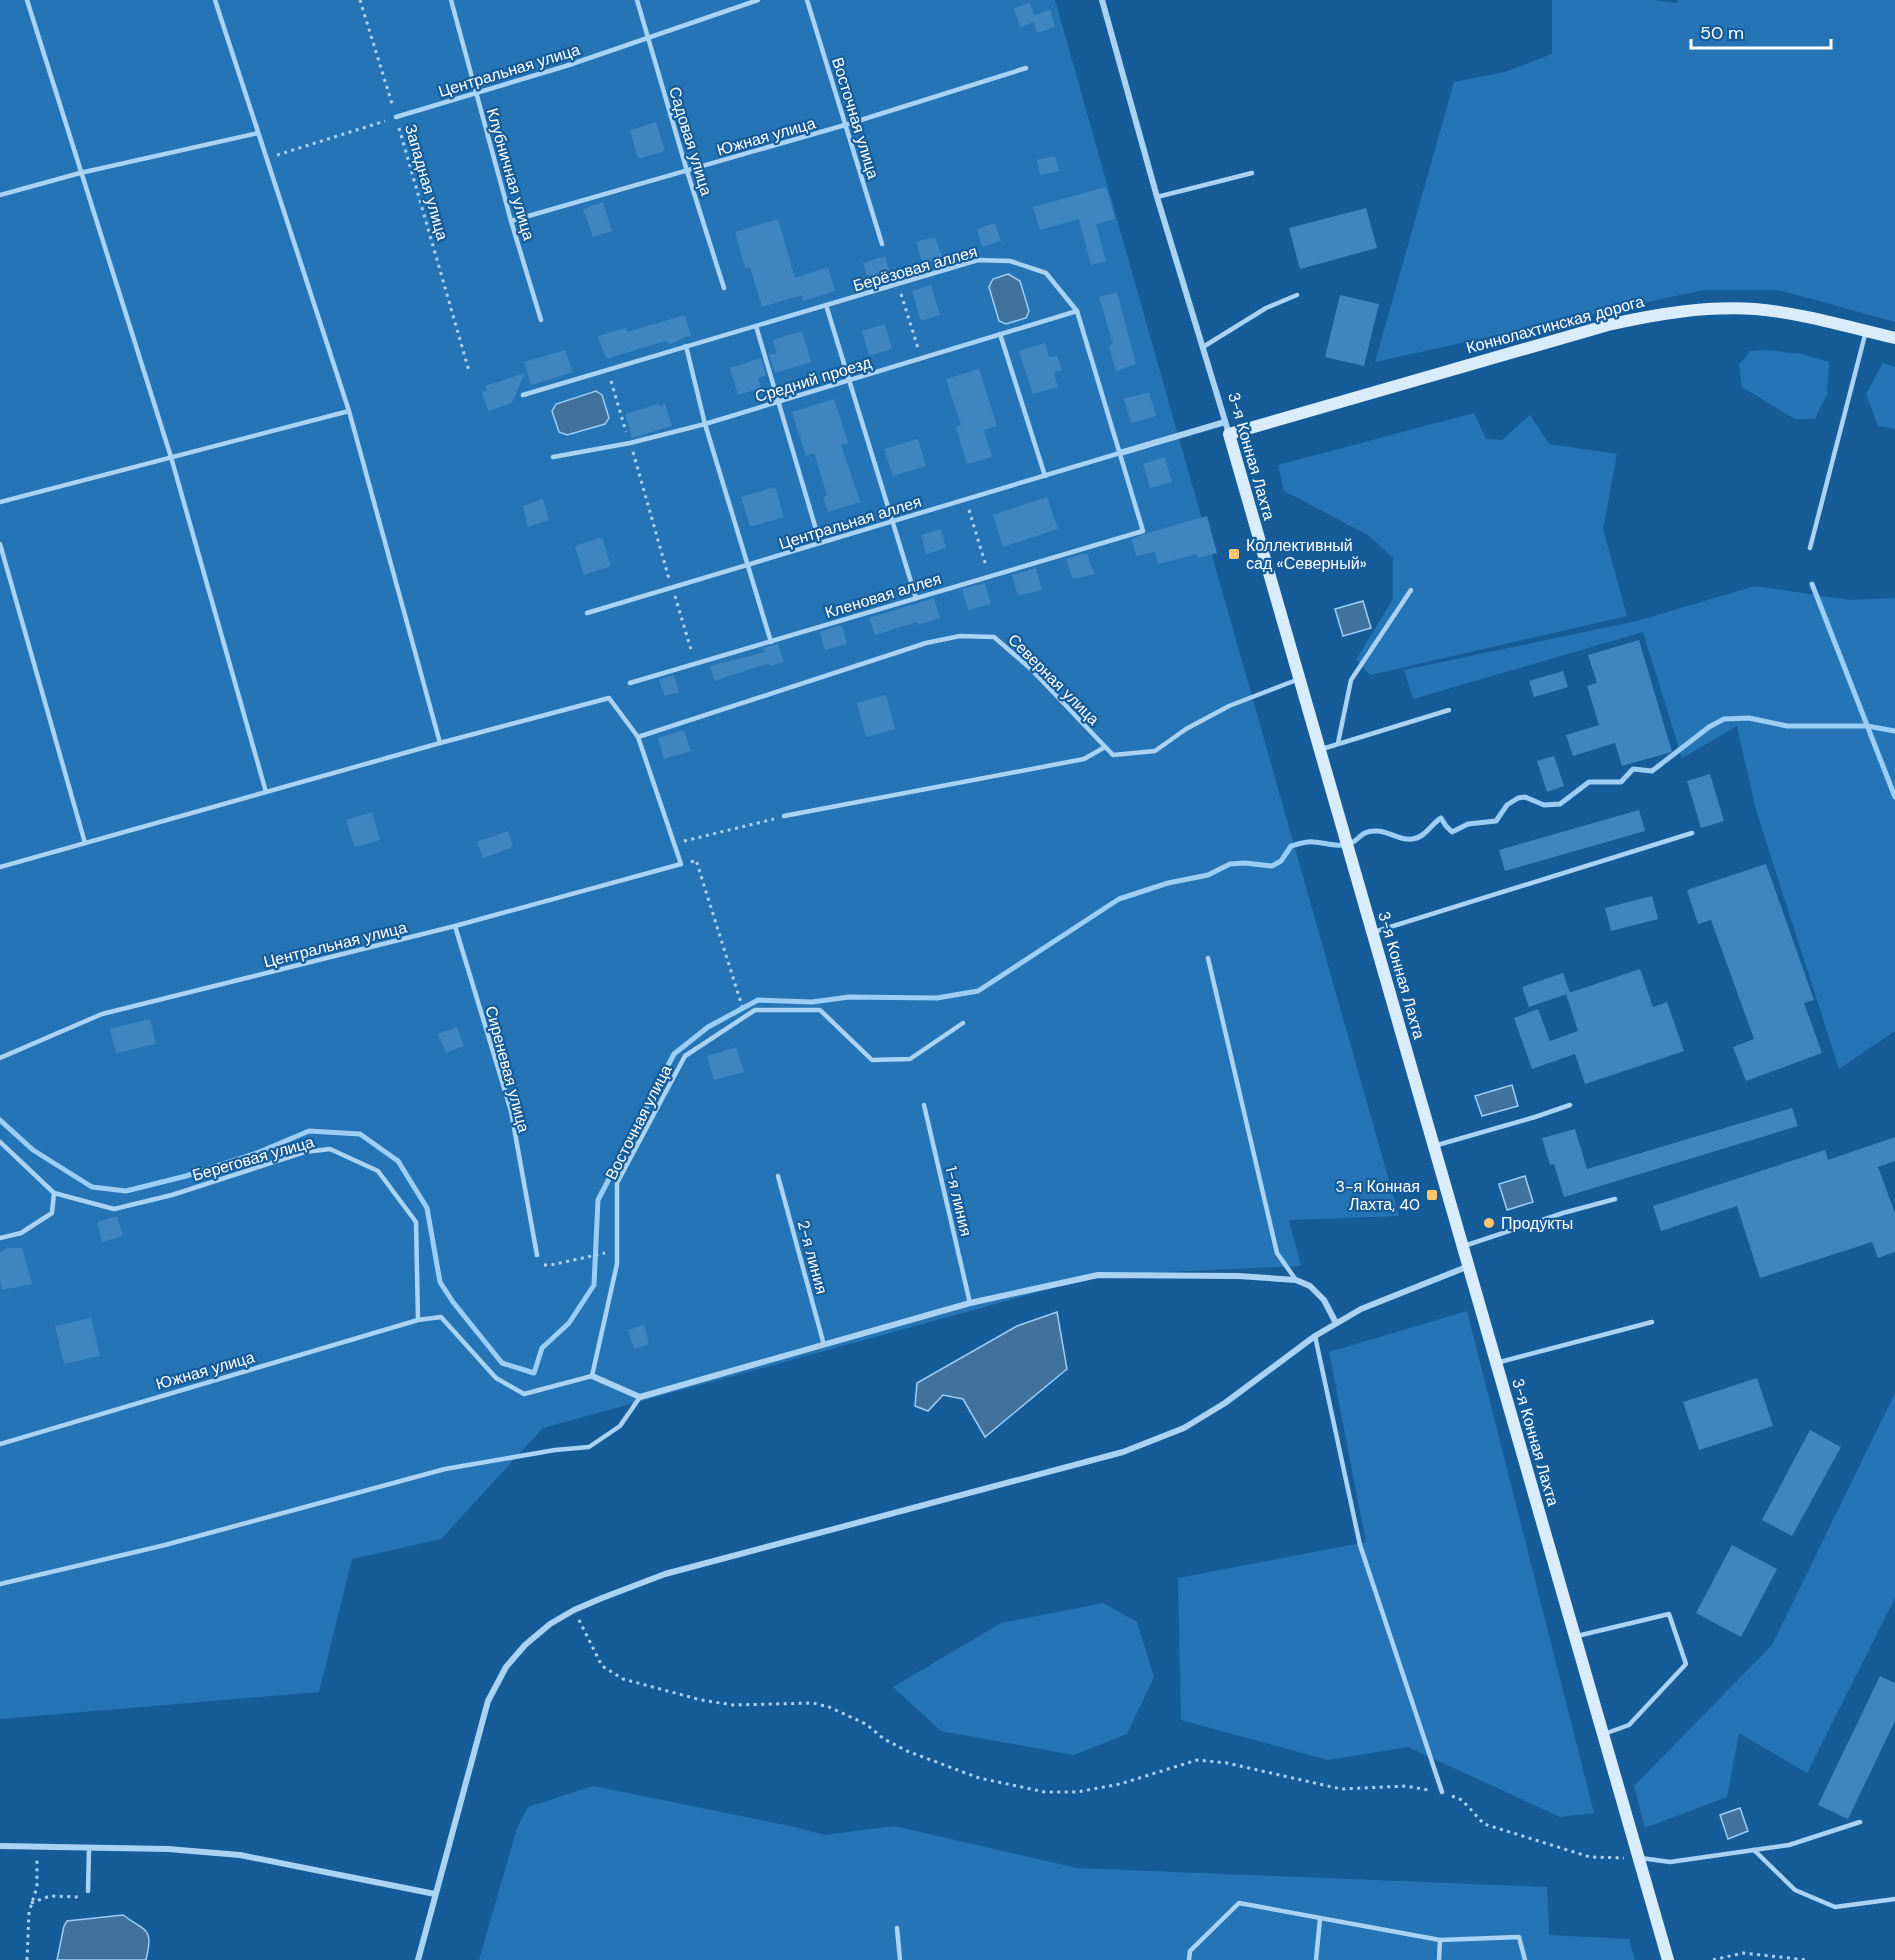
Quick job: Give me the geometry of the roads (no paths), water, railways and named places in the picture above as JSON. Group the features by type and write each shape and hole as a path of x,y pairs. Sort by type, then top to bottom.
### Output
{"main road":[{"name":"Коннолахтинская дорога","path":"1227,428 1608,324 1656,314 1706,308 1755,309 1804,316 1895,338"},
{"name":"3-я Конная Лахта","path":"1227,428 1668,1960"}],"street":[{"name":"3-я Конная Лахта","path":"1102,1 1157,196 1227,428"},
{"path":"1120,453 1227,428"},
{"path":"418,1960 488,1701 506,1667 525,1645 550,1624 574,1610 665,1574 1123,1452 1184,1428 1225,1403 1315,1336 1361,1309 1469,1266"},
{"path":"592,1376 640,1397 970,1303 1098,1275 1238,1276 1296,1280 1310,1286 1324,1300 1335,1323"},
{"path":"0,1846 168,1849 240,1855 435,1894"}],"lane":[{"path":"27,0 171,457 266,792"},
{"path":"214,0 349,411 440,743"},
{"name":"Клубничная улица","path":"451,0 511,221 541,320"},
{"name":"Садовая улица","path":"637,0 724,288"},
{"name":"Центральная улица","path":"396,117 566,66 648,39 737,3 758,0"},
{"name":"Восточная улица","path":"807,0 882,244"},
{"path":"1102,1 1110,0"},
{"name":"Южная улица","path":"511,221 845,125 1026,68"},
{"path":"0,195 80,173 258,133"},
{"path":"1157,196 1252,173"},
{"name":"Берёзовая аллея","path":"523,396 978,260 1010,261 1046,273 1077,311 1143,531"},
{"path":"1203,347 1266,308 1297,295"},
{"path":"826,305 916,598"},
{"name":"Средний проезд","path":"553,457 630,443 705,424 1077,311"},
{"path":"756,326 820,543"},
{"path":"1810,548 1866,331"},
{"path":"1000,334 1045,476"},
{"path":"686,346 705,424 771,642"},
{"path":"0,502 349,411"},
{"name":"Центральная аллея","path":"587,613 1120,453"},
{"name":"Кленовая аллея","path":"630,683 1143,531"},
{"path":"0,544 85,843"},
{"path":"1338,743 1351,680 1411,590"},
{"name":"Северная улица","path":"638,737 926,644 960,636 994,637 1031,669 1113,755 1155,751 1186,729 1229,706 1299,679"},
{"path":"0,867 440,743 609,698 638,737"},
{"path":"1319,750 1449,710"},
{"name":"Центральная улица","path":"0,1058 102,1014 455,926 681,864 638,737"},
{"path":"784,816 1084,759 1105,747"},
{"path":"1372,932 1692,833"},
{"name":"Сиреневая улица","path":"455,926 510,1111 537,1255"},
{"path":"1208,958 1276,1253 1296,1280"},
{"name":"Восточная улица","path":"592,1376 617,1264 617,1183 685,1056 755,1010 820,1010 872,1060 910,1059 963,1023"},
{"name":"1-я линия","path":"924,1105 970,1303"},
{"path":"1434,1146 1570,1105"},
{"name":"Береговая улица","path":"0,1142 54,1193 114,1209 172,1195 305,1152 330,1149 378,1171 416,1222 418,1320"},
{"name":"2-я линия","path":"778,1176 824,1345"},
{"path":"0,1238 21,1233 52,1213 54,1193"},
{"path":"1464,1246 1563,1212 1615,1198"},
{"path":"418,1320 441,1317 496,1378 524,1394 592,1376"},
{"name":"Южная улица","path":"0,1444 418,1320"},
{"path":"1496,1363 1652,1322"},
{"path":"1315,1336 1360,1545 1442,1792"},
{"path":"0,1584 165,1545 445,1468 555,1450 590,1448 620,1426 640,1397"},
{"path":"1574,1637 1669,1614 1686,1664 1629,1725 1603,1735"},
{"path":"1638,1857 1670,1862 1789,1845 1860,1822"},
{"path":"88,1891 89,1848"},
{"path":"1754,1850 1796,1890 1835,1907 1895,1899"},
{"path":"1189,1960 1190,1951 1239,1903 1440,1940 1519,1937 1525,1960"},
{"path":"1316,1960 1320,1919"},
{"path":"897,1928 900,1960"},
{"path":"1438,1960 1440,1940"}],"waterway":[{"path":"1812,584 1895,797"},
{"path":"0,1120 33,1150 92,1187 126,1191 186,1176 257,1153 309,1131 360,1134 398,1161 427,1208 440,1282 453,1302 502,1363 534,1373 542,1348 569,1323 594,1285 598,1200 674,1054 708,1027 758,1000 812,1002 849,997 937,998 978,991 1119,899 1168,883 1208,875 1230,864 1272,866 1281,861 1291,846 1302,843 1346,844 1366,832 1375,831 1412,839 1421,836 1441,818 1452,832 1468,824 1496,821 1507,805 1518,798 1525,797 1544,805 1560,804 1589,782 1621,782 1633,769 1652,771 1709,727 1724,719 1749,718 1787,726 1867,726 1895,731"}],"place":[{"name":"Коллективный сад «Северный»","path":"1234,554"},
{"name":"3-я Конная Лахта, 40","path":"1432,1195"},
{"name":"Продукты","path":"1489,1223"}]}
